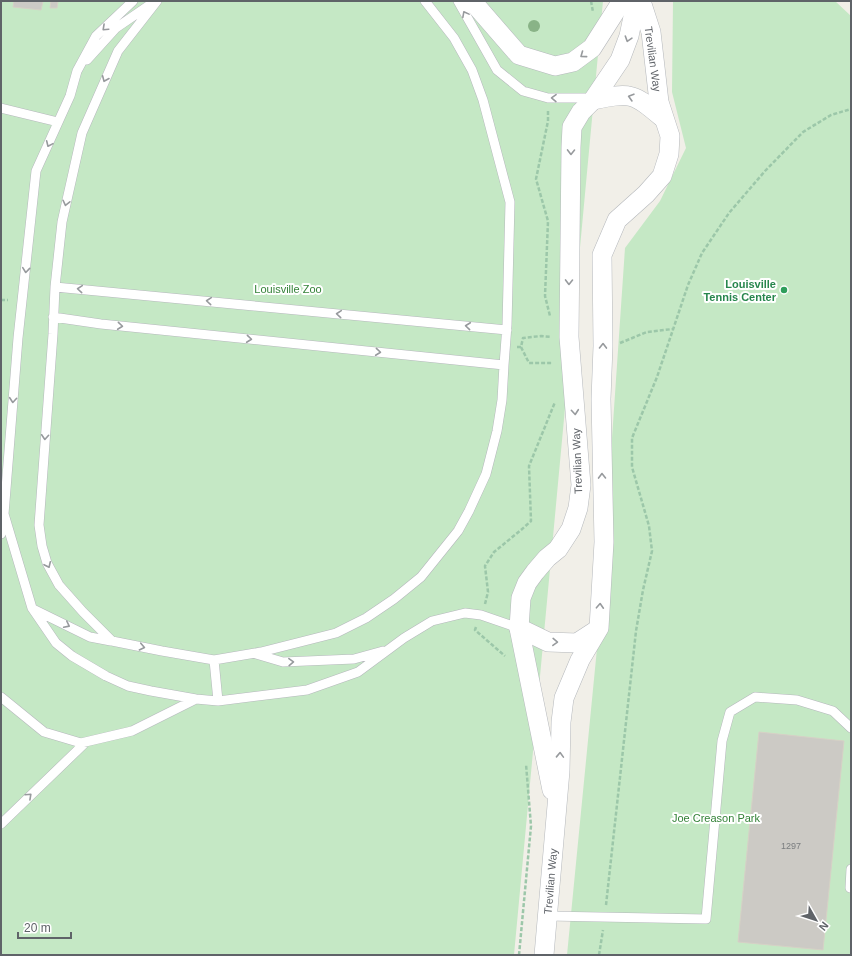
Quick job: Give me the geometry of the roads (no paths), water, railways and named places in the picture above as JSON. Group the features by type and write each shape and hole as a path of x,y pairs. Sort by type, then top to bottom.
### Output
{"street":[{"path":"472,1 519,55 555,66 573,62 592,48 622,1"},
{"name":"Trevilian Way","path":"556,808 519,628 521,598 527,584 547,558 558,549 571,529 578,508 581,485 569,337 572,127 581,112 593,100 620,60 629,36 634,12 634,1"},
{"name":"Trevilian Way","path":"544,955 560,771 561,722 564,698 580,660 599,628 604,542 601,399 603,346 602,255 617,220 646,194 662,176 669,154 670,136 659,102 651,32 641,1"},
{"name":"Trevilian Way","path":"593,100 615,95 632,96 642,100 663,118"},
{"path":"519,628 548,642 576,643 599,628"}],"lane":[{"path":"1,534 4,514 18,338 36,170 70,96 77,71 96,36 133,1"},
{"path":"77,71 116,28 156,1"},
{"path":"112,641 82,612 59,585 46,563 42,546 39,525 55,287 62,222 82,133 118,50 156,1"},
{"path":"32,608 90,637 214,660 253,653 336,633 366,618 394,599 421,577 458,531 486,474 497,431 502,400 507,330 510,202 484,100 472,70 454,38 425,1"},
{"path":"458,1 497,70 523,90 548,98 586,98 593,100"},
{"path":"1,108 58,122"},
{"path":"55,287 507,330"},
{"path":"53,317 101,324 504,365"},
{"path":"4,514 32,608 56,643 72,656 106,676 128,686 196,699 218,701 307,690 358,672 404,638 432,621 464,613 481,615 519,628"},
{"path":"253,653 283,662 354,659 389,649"},
{"path":"214,660 218,701"},
{"path":"1,697 44,732 81,743 132,731 196,699"},
{"path":"547,916 706,918 722,741 730,712 755,697 797,700 833,711 851,728"},
{"path":"1,824 86,742"},
{"path":"850,888 851,869"}],"place":[{"name":"Louisville Tennis Center","path":"784,290"}],"park label":[{"name":"Louisville Zoo","path":"288,289"},
{"name":"Joe Creason Park","path":"716,818"}]}
